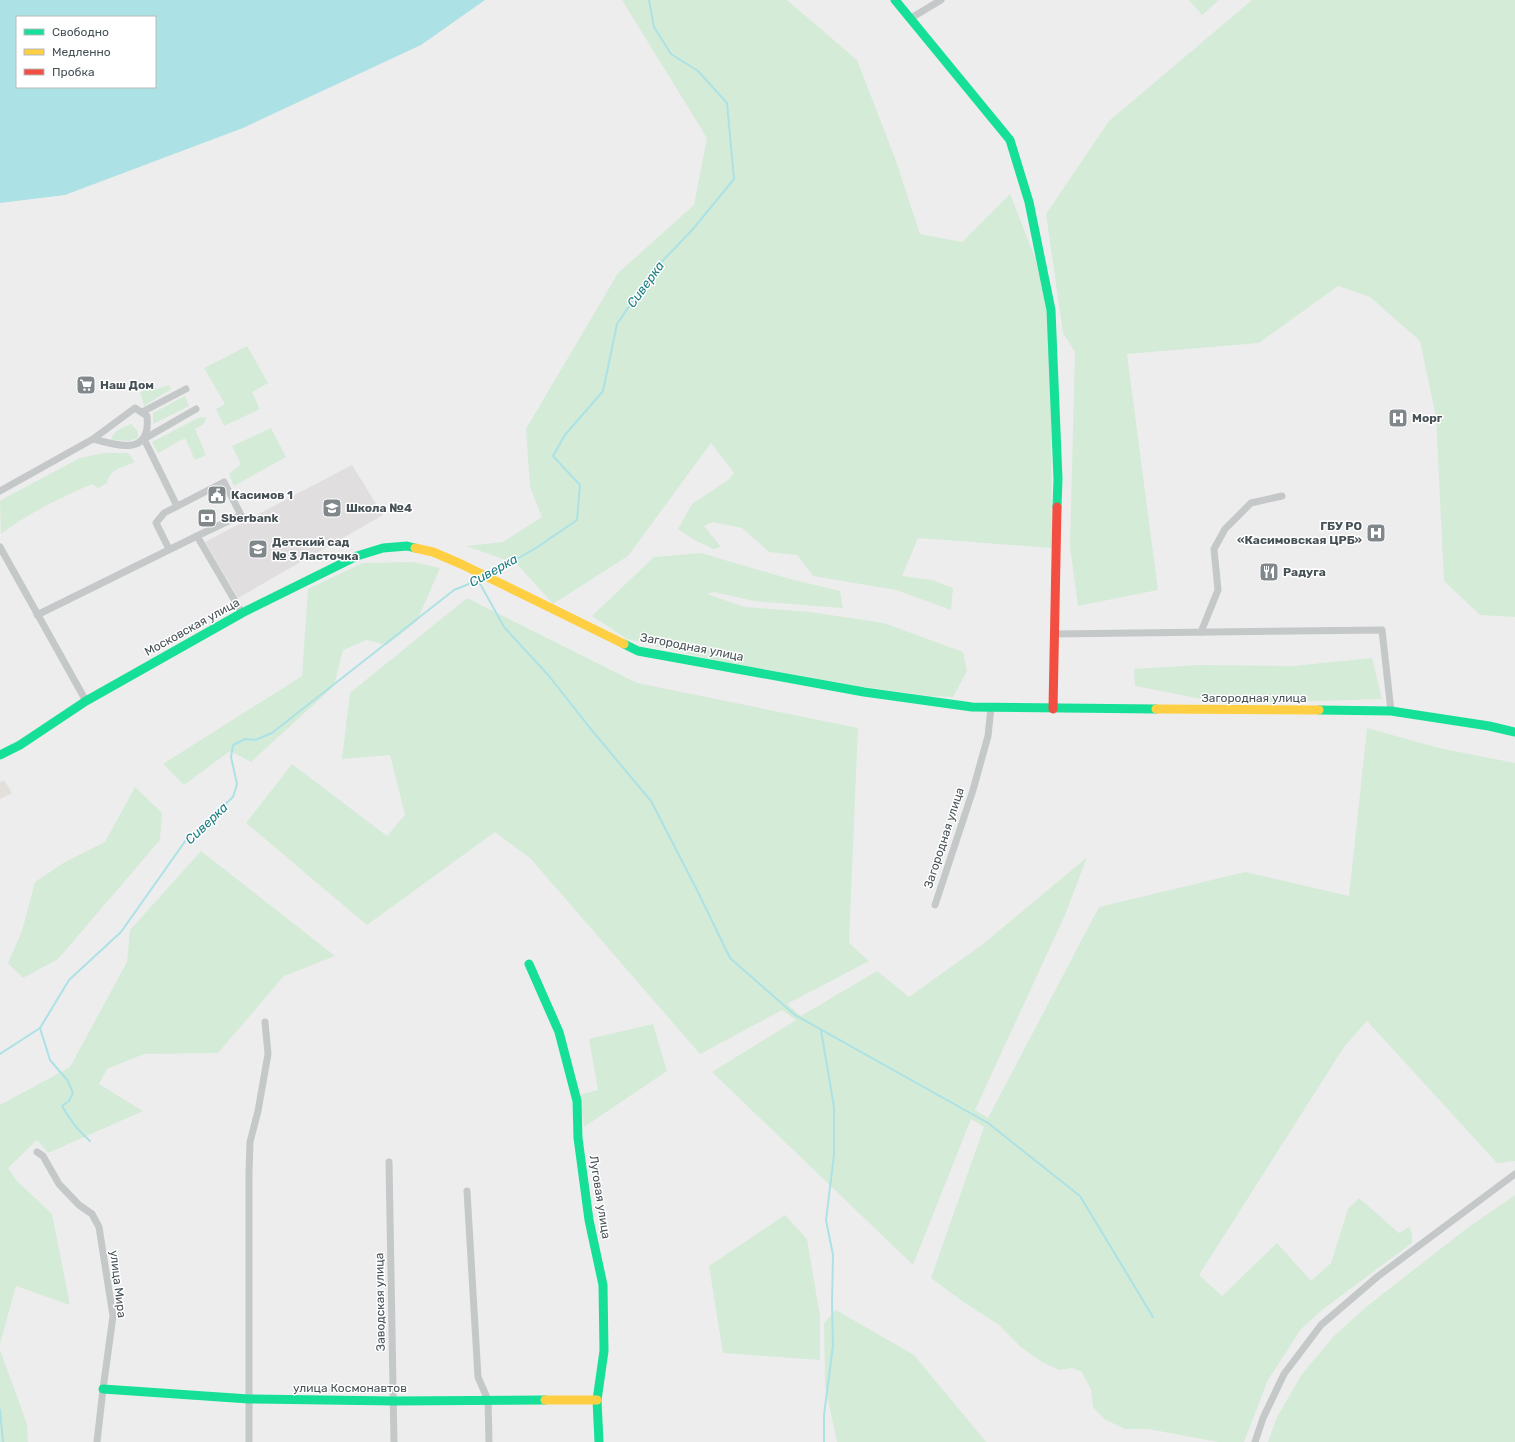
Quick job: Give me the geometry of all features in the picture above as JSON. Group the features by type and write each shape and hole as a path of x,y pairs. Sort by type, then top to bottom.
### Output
{"street":[{"path":"895,0 1010,140 1029,202 1051,310 1058,478 1053,709"},
{"path":"911,18 941,0"},
{"path":"142,412 186,389"},
{"path":"0,491 93,439 135,408 148,416 148,428 144,439 177,506"},
{"path":"93,439 112,444 132,446 142,442 144,439 196,409"},
{"path":"37,615 168,549 241,515 224,482 164,513 156,523 168,549"},
{"path":"1201,632 1218,590 1214,549 1225,529 1251,503 1282,496"},
{"path":"197,536 242,612"},
{"name":"Московская улица","path":"0,755 20,745 86,701 242,612 357,556 383,548 408,546"},
{"name":"Загородная улица","path":"408,546 433,552 460,564 638,651 864,692 972,707 991,708 1391,710 1489,726 1515,732"},
{"path":"0,547 86,701"},
{"path":"1055,634 1382,630 1391,710"},
{"name":"Загородная улица","path":"935,905 973,790 988,736 991,708"},
{"name":"Луговая улица","path":"530,964 559,1032 576,1101 578,1138 590,1220 603,1285 604,1351 598,1400 599,1442"},
{"path":"249,1442 250,1142 258,1111 268,1054 264,1022"},
{"name":"улица Мира","path":"37,1152 43,1156 59,1184 78,1205 92,1214 99,1227 113,1316 97,1442"},
{"name":"Заводская улица","path":"389,1162 394,1442"},
{"path":"1255,1442 1284,1374 1321,1325 1376,1277 1515,1174"},
{"path":"467,1191 478,1376 488,1400 489,1442"},
{"name":"улица Космонавтов","path":"103,1389 249,1399 394,1401 598,1400"}],"shaded area":[{"path":"352,465 383,515 238,598 205,542"},
{"path":"4,780 12,793 0,799 0,782"}],"green space":[{"path":"622,0 787,0 857,60 895,158 920,234 962,242 1010,194 1036,260 1050,318 1052,548 918,538 902,576 932,580 953,588 951,610 896,590 813,576 797,555 769,552 742,528 713,522 704,526 721,547 713,549 691,538 678,529 692,504 728,480 734,473 711,443 628,556 553,604 517,564 466,546 503,542 542,517 530,487 526,429 618,273 694,205 707,138"},
{"path":"1189,0 1219,0 1202,15"},
{"path":"1252,0 1515,0 1515,617 1480,615 1444,581 1436,417 1420,341 1370,297 1338,286 1259,343 1127,354 1158,590 1078,606 1070,547 1075,352 1063,333 1046,214 1109,121"},
{"path":"247,346 268,383 252,392 260,409 224,426 216,409 225,404 204,368"},
{"path":"152,384 157,389 169,385 171,389 144,406 140,393"},
{"path":"185,396 189,406 153,424 153,413"},
{"path":"206,417 204,424 195,429 206,455 195,460 185,438 158,453 152,442 198,418"},
{"path":"131,424 138,431 138,438 129,441 111,440 116,432"},
{"path":"271,428 286,457 234,486 229,474 241,464 232,446"},
{"path":"103,453 128,453 135,462 114,471 107,483 98,488 92,484 68,495 45,506 11,526 1,534 1,500 80,458"},
{"path":"701,553 790,579 840,591 843,608 754,601 714,592 707,594 745,607 810,612 884,623 963,652 967,671 953,697 930,696 858,686 718,661 627,639 592,616 654,557"},
{"path":"412,562 440,568 417,621 387,645 366,640 343,650 334,686 251,762 230,751 184,785 163,764 302,676 308,589 363,563"},
{"path":"467,598 637,683 858,728 849,943 869,961 787,1004 801,1016 877,971 909,997 983,944 1087,857 1065,915 975,1110 988,1118 1099,907 1245,872 1349,896 1367,728 1439,748 1515,763 1515,1161 1497,1163 1367,1021 1344,1047 1199,1275 1222,1296 1277,1243 1311,1281 1331,1263 1348,1209 1359,1198 1399,1233 1409,1227 1412,1233 1412,1243 1322,1310 1301,1329 1268,1380 1244,1442 1218,1442 1148,1429 1125,1429 1104,1419 1093,1407 1091,1390 1082,1372 1072,1368 1059,1370 1042,1362 1022,1348 999,1325 962,1301 931,1278 984,1127 971,1119 913,1265 712,1072 796,1020 782,1010 700,1054 531,859 495,832 367,925 246,823 292,764 387,836 405,815 390,755 342,759 350,693"},
{"path":"1372,658 1382,699 1227,704 1135,686 1134,669 1198,665 1293,666"},
{"path":"135,787 162,813 160,840 58,959 23,978 8,963 22,931 35,882 65,862 105,842"},
{"path":"201,851 335,956 284,976 218,1053 144,1054 107,1069 99,1084 143,1111 48,1153 37,1140 8,1168 17,1181 52,1214 70,1305 16,1286 0,1344 0,1105 70,1067 127,962 130,930"},
{"path":"653,1024 667,1071 584,1127 579,1095 598,1090 589,1039"},
{"path":"1515,1195 1515,1442 1268,1442 1277,1417 1302,1374 1334,1336 1366,1307 1466,1229"},
{"path":"785,1215 807,1239 820,1316 820,1360 723,1353 709,1266"},
{"path":"836,1310 914,1355 986,1442 837,1442 825,1386 824,1323"},
{"path":"0,1350 27,1424 28,1442 0,1442"}],"water":[{"path":"0,0 485,0 421,45 243,128 65,195 0,203"}],"waterway":[{"name":"Сиверка","path":"491,574 536,548 577,520 580,485 553,456 565,435 603,391 617,324 653,271 693,229 734,179 727,103 698,71 671,54 654,27 649,0"},
{"name":"Сиверка","path":"0,1054 40,1028 69,980 121,932 186,840 233,797 237,784 231,757 233,745 245,739 255,740 272,733 454,590 481,579"},
{"path":"478,580 504,627 549,676 651,801 730,958 795,1015 988,1123 1080,1196 1153,1317"},
{"path":"40,1028 50,1060 68,1081 73,1093 69,1101 62,1106 74,1125 90,1141"},
{"path":"821,1030 834,1107 834,1155 826,1220 833,1255 833,1345 824,1415 824,1442"},
{"path":"0,1410 3,1442"}],"traffic: fast":[{"path":"895,0 1010,140 1029,202 1051,310 1058,479 1057,507"},
{"path":"0,755 20,745 86,701 242,613 357,556 383,548 407,546 415,548"},
{"path":"624,644 638,651 864,692 972,707 1156,709"},
{"path":"1319,710 1391,711 1489,726 1515,732"},
{"path":"529,964 559,1032 577,1101 578,1138 589,1220 603,1285 604,1351 597,1400 599,1442"},
{"path":"103,1389 249,1399 394,1401 545,1400"}],"traffic: slow":[{"path":"415,548 433,552 461,564 624,644"},
{"path":"1156,709 1319,710"},
{"path":"545,1400 597,1400"}],"traffic: jam":[{"path":"1053,709 1057,507"}],"place":[{"name":"Наш Дом","path":"86,385"},
{"name":"Морг","path":"1398,418"},
{"name":"Касимов 1","path":"217,495"},
{"name":"Школа №4","path":"332,508"},
{"name":"Sberbank","path":"207,518"},
{"name":"ГБУ РО «Касимовская ЦРБ»","path":"1376,533"},
{"name":"Детский сад № 3 Ласточка","path":"258,549"},
{"name":"Радуга","path":"1269,572"}]}
